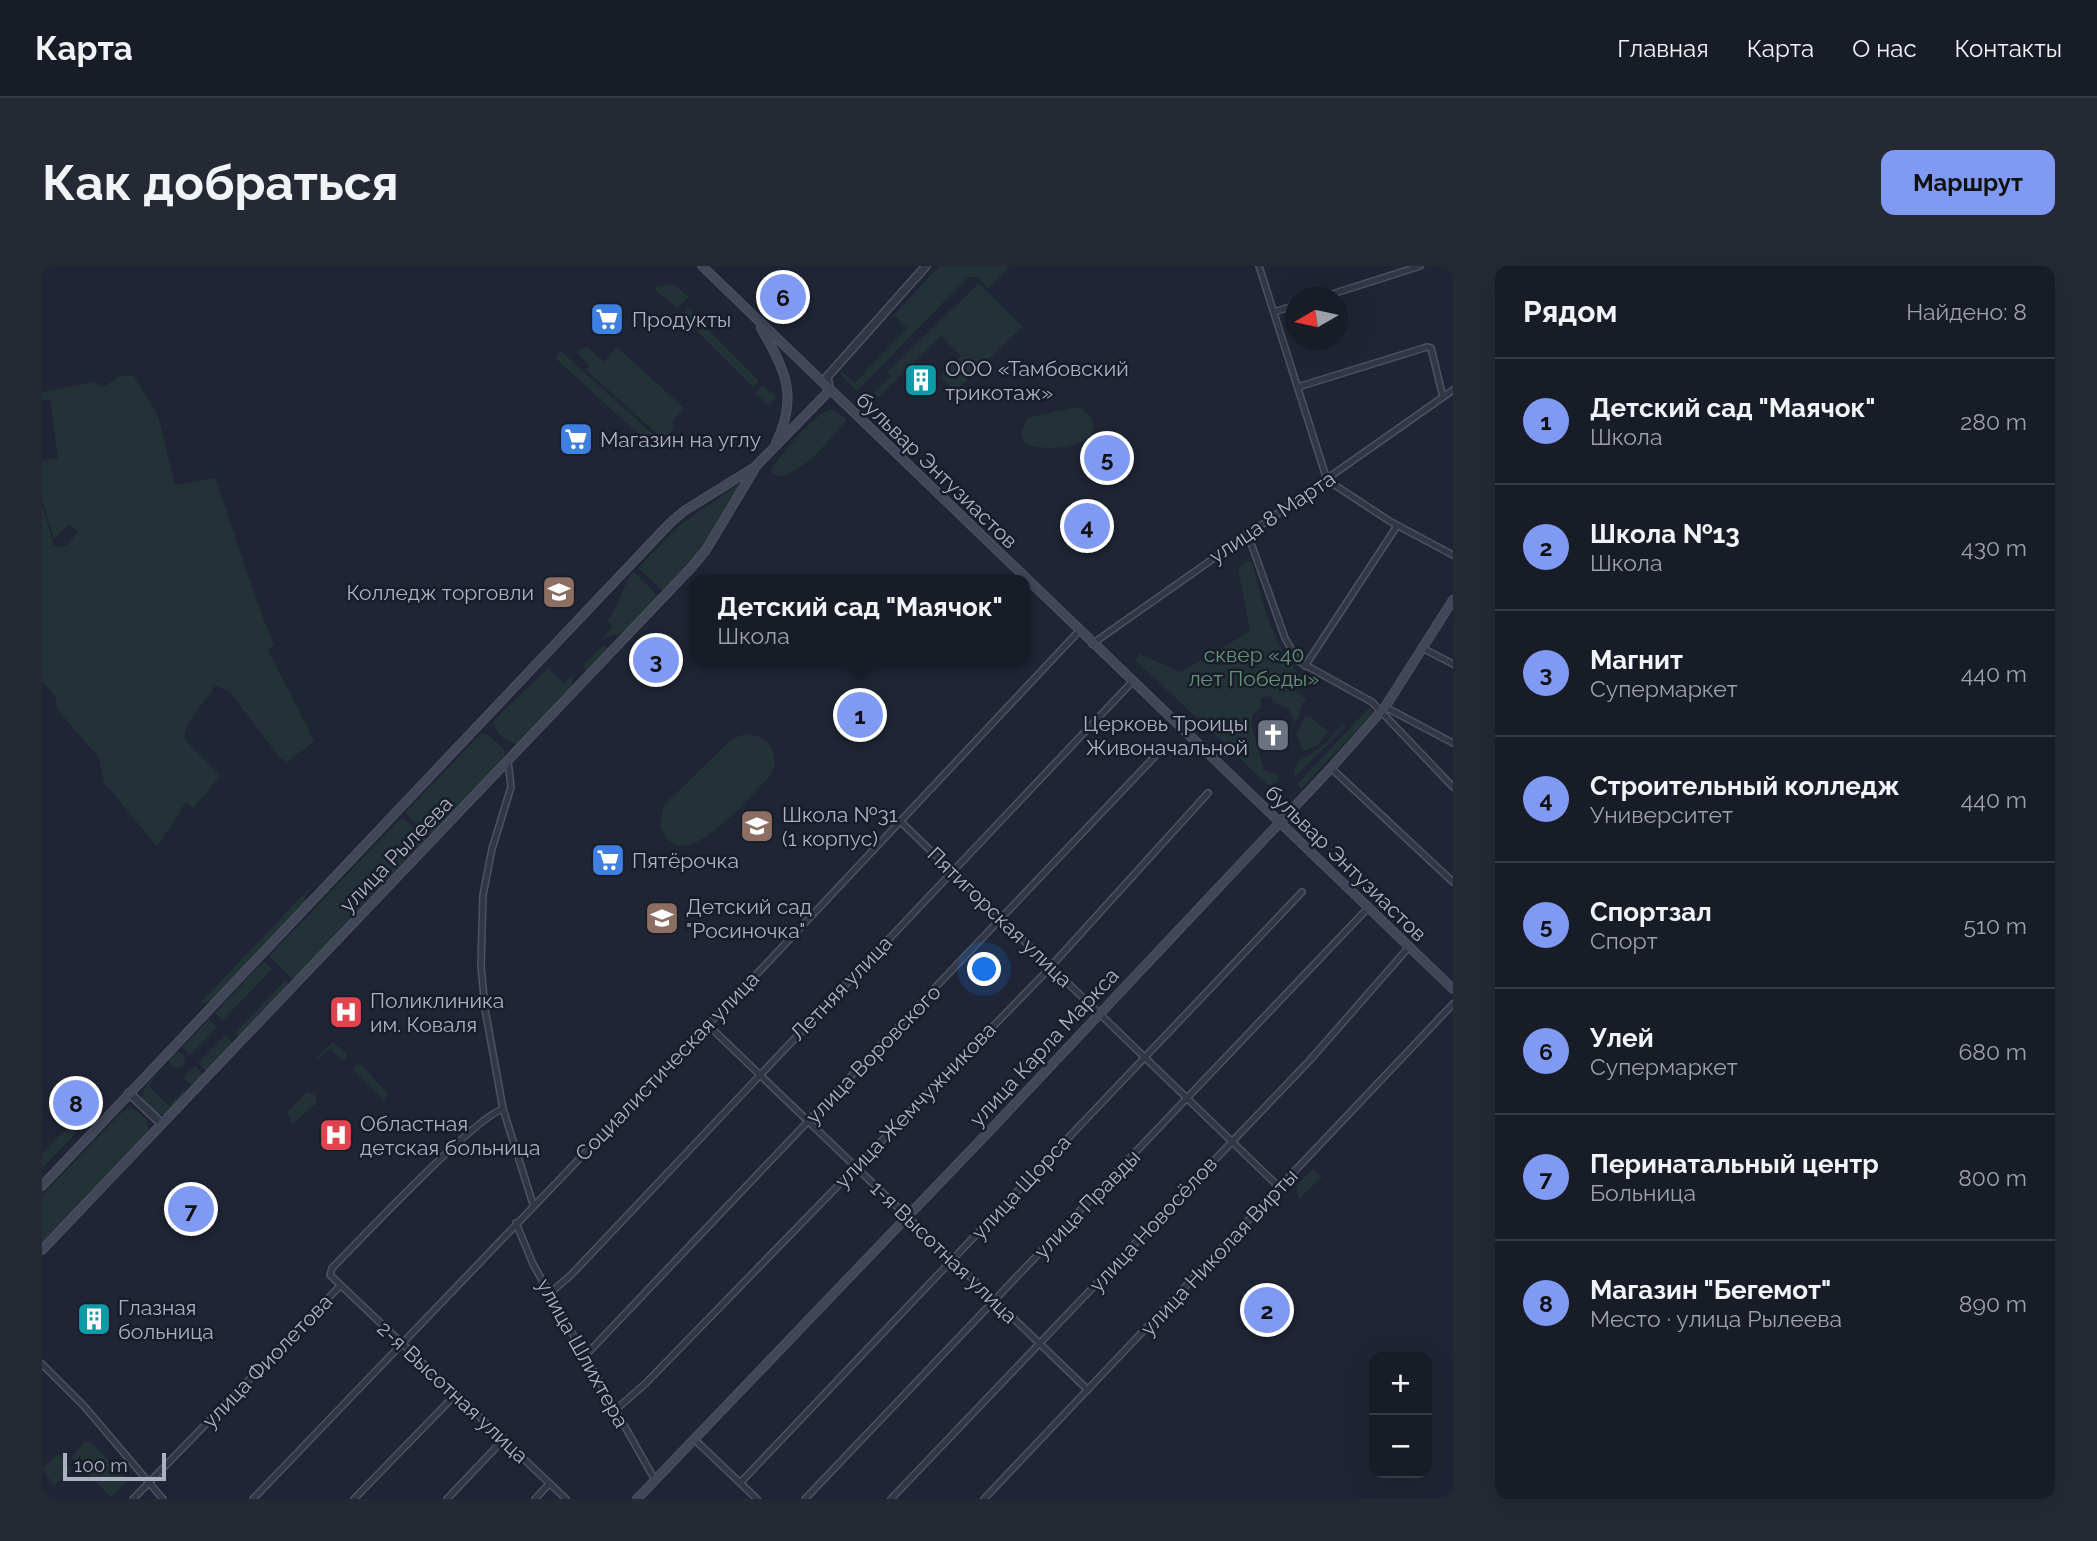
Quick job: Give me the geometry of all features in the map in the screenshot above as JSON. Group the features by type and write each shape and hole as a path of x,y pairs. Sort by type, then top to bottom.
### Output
{"main road":[{"name":"бульвар Энтузиастов","path":"702,266 1020,575"},
{"path":"755,318 788,383 785,416 771,452"},
{"name":"улица Рылеева","path":"42,1186 670,523 684,511 755,467 830,390"},
{"name":"улица Рылеева","path":"42,1250 691,568 706,550 755,467"},
{"name":"бульвар Энтузиастов","path":"1030,584 1453,989"},
{"name":"улица Карла Маркса","path":"637,1499 1331,768 1383,710 1453,600"}],"street":[{"name":"улица Рылеева","path":"830,390 827,377 926,266"},
{"path":"1259,266 1327,480 1397,526 1453,555"},
{"path":"1348,289 1420,266"},
{"path":"1274,312 1285,308"},
{"path":"1298,387 1427,347 1430,348 1443,397"},
{"name":"улица 8 Марта","path":"1092,644 1247,532 1327,480 1453,390"},
{"path":"1306,666 1397,526"},
{"path":"1247,532 1285,638 1298,661 1383,710 1453,743"},
{"name":"Социалистическая улица","path":"253,1499 533,1204 709,1025 1079,632"},
{"path":"1422,648 1453,664"},
{"name":"Летняя улица","path":"550,1294 571,1275 759,1073 1132,682"},
{"path":"1383,710 1453,786"},
{"name":"улица Воровского","path":"584,1357 1161,750"},
{"path":"508,761 511,787 492,849 480,933 485,1009 503,1109 533,1204"},
{"path":"1331,768 1453,882"},
{"name":"улица Жемчужникова","path":"614,1411 645,1384 1051,966 1208,793"},
{"name":"Пятигорская улица","path":"901,822 1280,1188"},
{"name":"улица Щорса","path":"740,1483 1302,892"},
{"name":"улица Правды","path":"805,1499 1185,1096 1368,908"},
{"name":"улица Новосёлов","path":"891,1499 1319,1050 1409,947"},
{"name":"улица Николая Вирты","path":"984,1499 1453,1004"},
{"name":"1-я Высотная улица","path":"709,1025 1088,1390"},
{"path":"129,1093 162,1124"},
{"name":"улица Фиолетова","path":"133,1499 339,1287 330,1275 332,1268 493,1112 503,1109"},
{"name":"улица Шлихтера","path":"516,1223 584,1357 655,1480"},
{"name":"2-я Высотная улица","path":"339,1287 403,1342 566,1499"},
{"path":"42,1364 84,1406 147,1484 163,1499"},
{"path":"354,1499 456,1394"},
{"path":"447,1499 504,1439"},
{"path":"694,1439 757,1499"},
{"path":"535,1499 550,1484"}],"green space":[{"path":"939,266 1010,266 988,288 978,277 968,277 857,391 841,371 855,383 907,328 894,315"},
{"path":"979,283 1022,327 955,392 940,377 961,356 941,336 878,397 874,393 891,377 887,372"},
{"path":"673,284 689,297 677,308 656,291 656,287"},
{"path":"688,309 759,381 753,387 681,315"},
{"path":"587,347 604,362 617,347 684,408 672,421 674,428 664,440 586,370 589,366 577,352"},
{"path":"561,351 660,441 654,448 555,358"},
{"path":"133,375 158,415 175,485 215,478 274,645 268,650 314,741 288,762 280,758 229,691 215,686 192,718 184,739 220,776 193,808 186,802 157,847 104,782 99,758 57,709 55,696 42,681 42,504 54,546 66,547 87,521 78,531 69,524 54,539 42,500 42,461 58,458 50,399 42,400 42,392 95,382 103,388 118,377"},
{"path":"763,385 776,397 768,405 755,393"},
{"path":"1076,407 1090,416 1094,426 1085,440 1054,448 1037,447 1024,442 1021,434 1027,418"},
{"path":"833,409 847,419 817,454 799,468 778,477 770,471 808,425"},
{"path":"748,478 702,550 664,592 638,568 681,524"},
{"name":"cквер «40 лет Победы»","path":"1246,561 1252,562 1276,638 1302,677 1293,689 1260,699 1262,707 1252,715 1251,723 1264,770 1277,774 1279,782 1268,785 1135,660 1139,654 1181,672 1250,631 1238,568"},
{"path":"634,572 660,598 622,633 602,638 613,627 607,621"},
{"path":"603,646 609,648 585,674 584,664"},
{"path":"551,665 550,670 564,683 574,674 570,691 518,745 509,742 498,732 494,720"},
{"path":"1293,690 1306,699 1299,711 1299,717 1294,722 1288,708 1273,703 1271,696"},
{"path":"1369,708 1373,711 1371,715 1300,790 1298,783"},
{"path":"1305,717 1310,717 1328,731 1318,745 1304,751 1296,734"},
{"path":"1343,724 1346,727 1295,776 1294,768 1298,766 1297,762 1322,747"},
{"path":"487,734 504,749 505,760 431,837 405,813 479,735"},
{"path":"745,734 761,738 771,747 775,761 770,776 731,817 697,842 682,846 669,841 660,824 664,805 732,739"},
{"path":"402,817 428,841 294,981 269,956"},
{"path":"321,876 305,896 306,902 212,1001 199,1004"},
{"path":"264,961 272,969 222,1021 215,1013"},
{"path":"285,981 290,986 240,1038 235,1033"},
{"path":"209,1019 217,1027 190,1055 182,1047"},
{"path":"225,1035 234,1044 207,1072 198,1063"},
{"path":"333,1042 347,1054 346,1059 341,1060 330,1048 317,1057"},
{"path":"177,1052 185,1060 177,1068 169,1060"},
{"path":"362,1065 388,1094 384,1100 352,1068"},
{"path":"195,1066 204,1075 193,1087 183,1078"},
{"path":"161,1069 149,1086 169,1106 183,1091 186,1094 168,1113 159,1115 142,1099 145,1088"},
{"path":"307,1092 315,1093 317,1103 292,1124 287,1112"},
{"path":"131,1107 147,1119 149,1133 42,1246 42,1196 121,1113"},
{"path":"70,1125 77,1132 42,1168 42,1154"},
{"path":"1313,1169 1322,1177 1299,1199 1296,1186"},
{"path":"90,1441 128,1481 111,1497 71,1457 84,1442"},
{"path":"58,1454 71,1469 54,1486 42,1469"}],"place":[{"name":"Улей","path":"783,297"},
{"name":"Продукты","path":"607,319"},
{"name":"ООО «Тамбовский трикотаж»","path":"921,380"},
{"name":"Магазин на углу","path":"576,439"},
{"name":"Спортзал","path":"1107,458"},
{"name":"Строительный колледж","path":"1087,526"},
{"name":"Колледж торговли","path":"559,592"},
{"name":"Магнит","path":"656,660"},
{"name":"Детский сад \"Маячок\"","path":"860,715"},
{"name":"Церковь Троицы Живоначальной","path":"1273,735"},
{"name":"Школа №31 (1 корпус)","path":"757,826"},
{"name":"Пятёрочка","path":"608,860"},
{"name":"Детский сад \"Росиночка\"","path":"662,918"},
{"name":"Поликлиника им. Коваля","path":"346,1012"},
{"name":"Магазин \"Бегемот\"","path":"76,1103"},
{"name":"Областная детская больница","path":"336,1135"},
{"name":"Перинатальный центр","path":"191,1209"},
{"name":"Школа №13","path":"1267,1310"},
{"name":"Глазная больница","path":"94,1319"}]}
